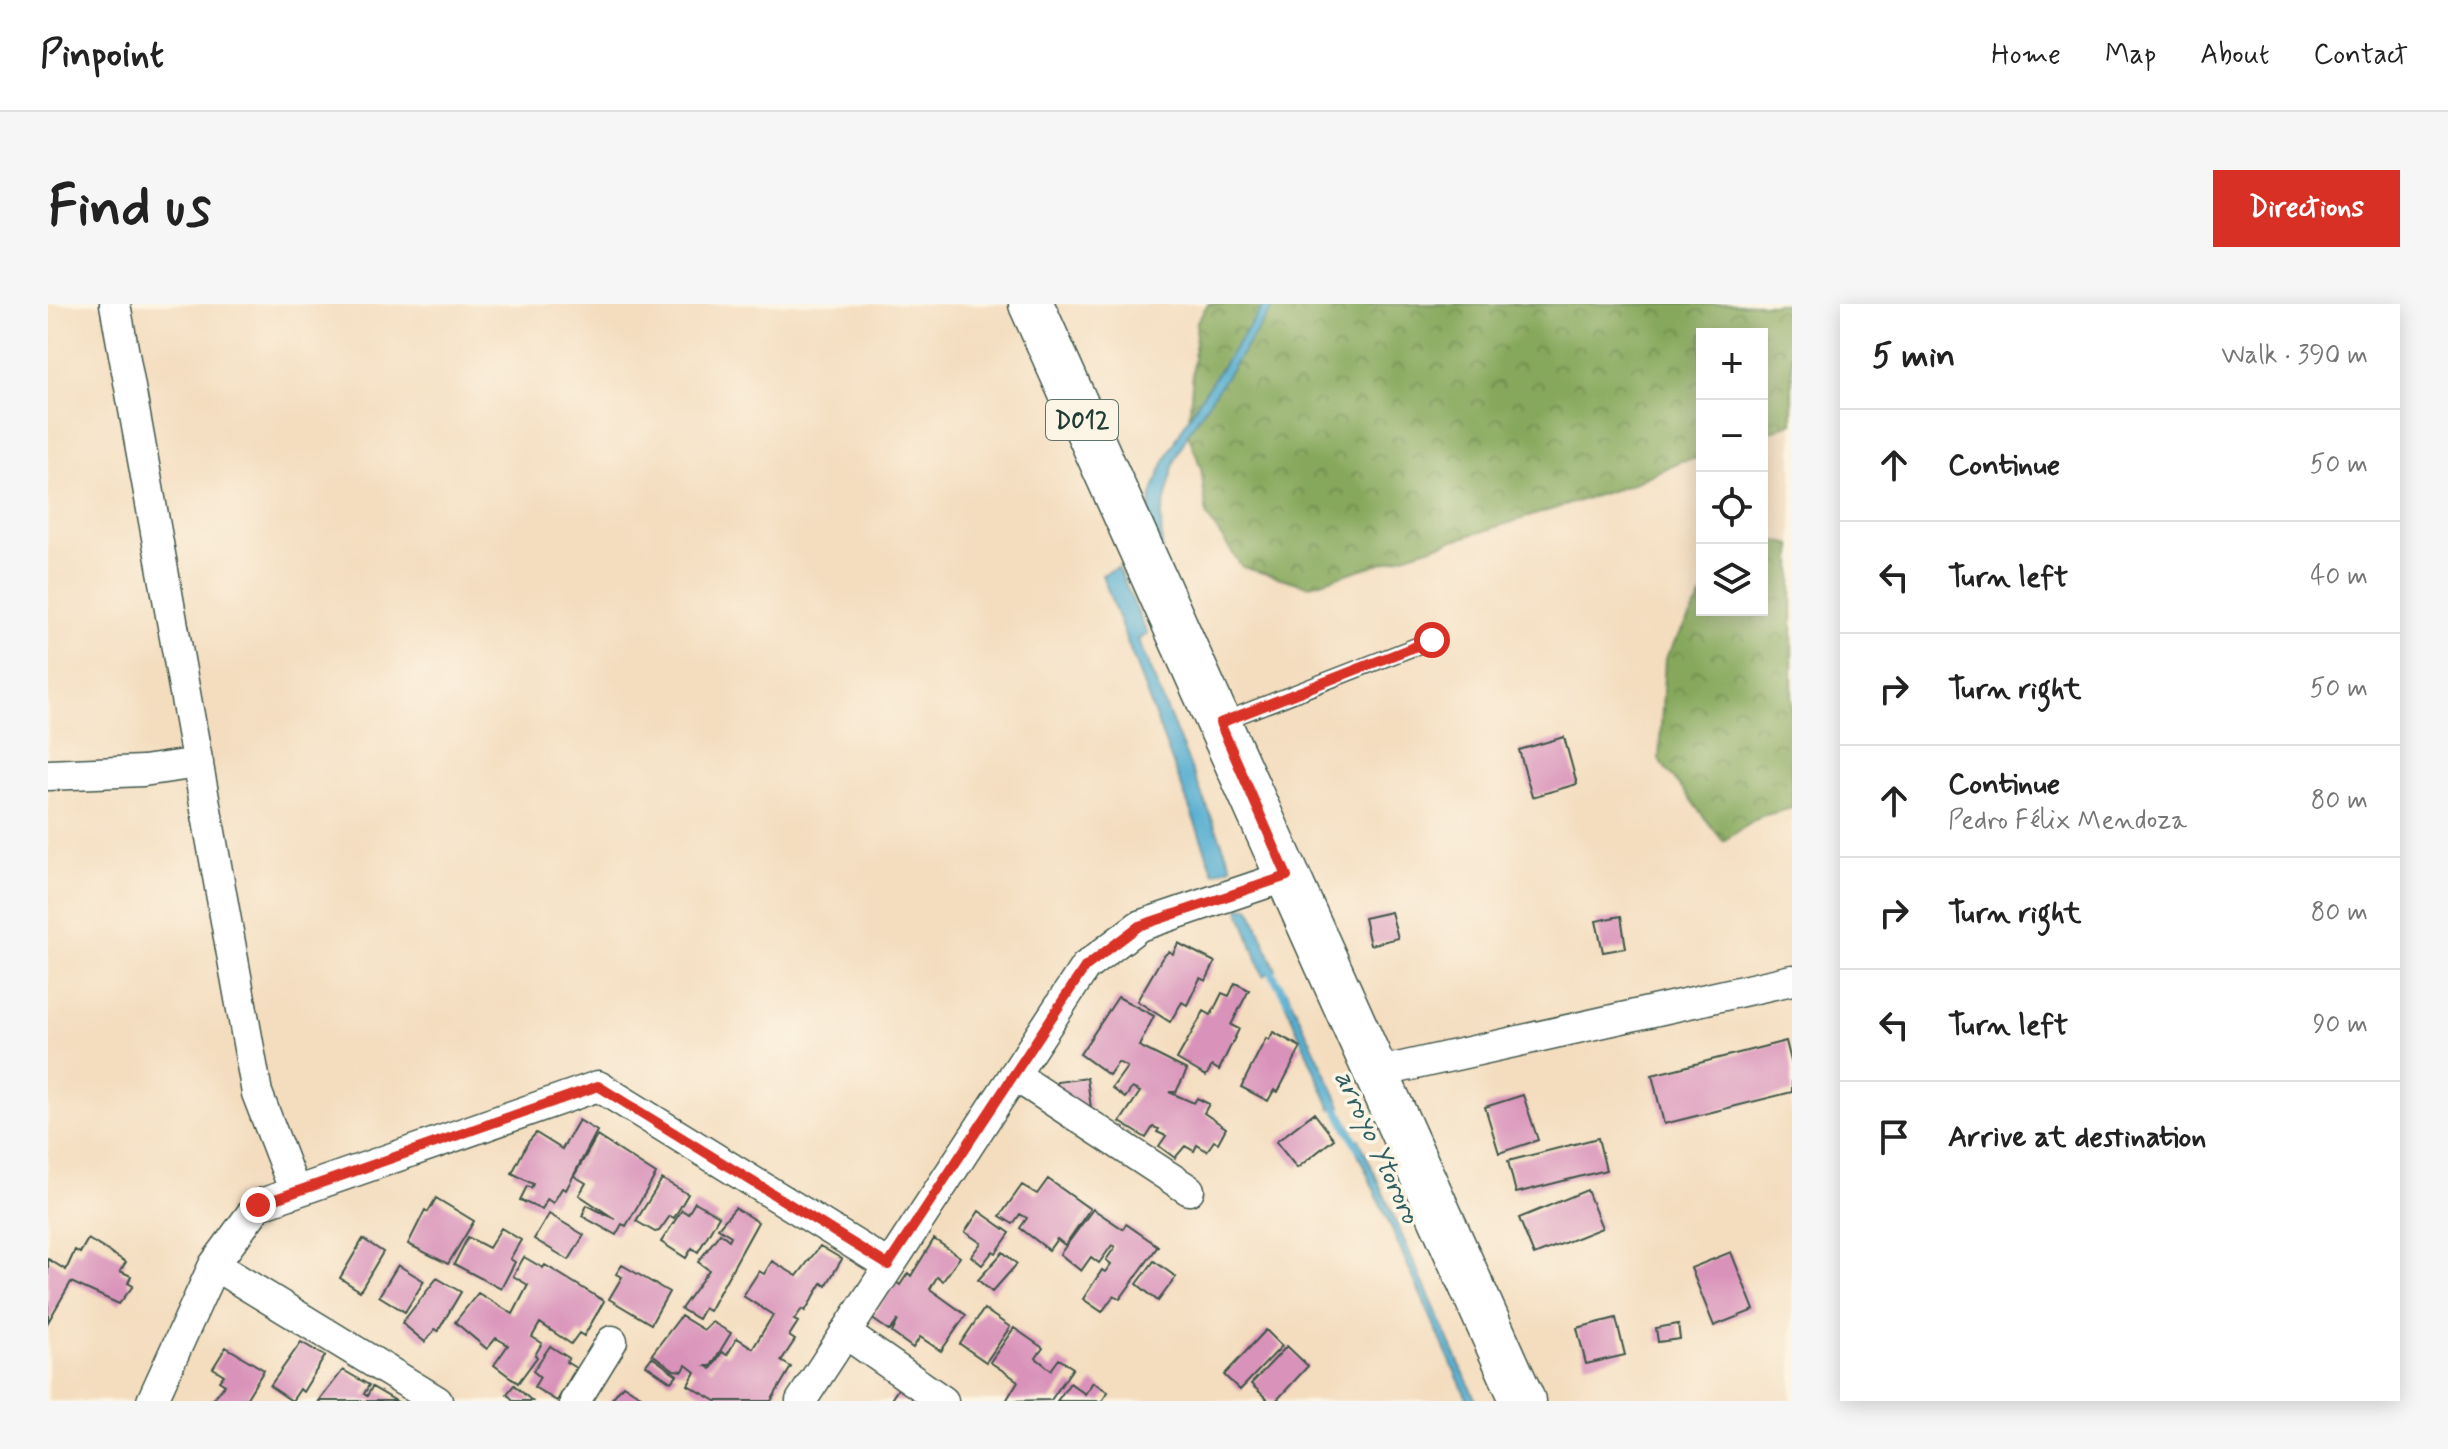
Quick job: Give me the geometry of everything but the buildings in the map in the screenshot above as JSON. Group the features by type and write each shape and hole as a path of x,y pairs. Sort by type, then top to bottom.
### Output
{"main road":[{"name":"D012","path":"1031,304 1523,1401"}],"street":[{"path":"115,304 257,1093 295,1192"},
{"path":"48,775 143,771 198,763"},
{"path":"801,1401 1085,967 1139,926 1287,876"},
{"path":"1375,1073 1792,980"},
{"path":"1014,1075 1189,1190"},
{"path":"152,1401 214,1265 258,1205 598,1086 888,1265"},
{"path":"214,1265 437,1401"},
{"path":"845,1333 943,1401"},
{"path":"575,1401 612,1341"}],"lane":[{"path":"1220,723 1432,640"}],"green space":[{"path":"1208,304 1792,304 1792,422 1768,433 1768,328 1696,328 1696,459 1680,461 1630,485 1308,586 1242,567 1207,516 1201,468 1188,433 1197,321"},
{"path":"1768,539 1792,545 1792,808 1762,816 1723,841 1659,760 1665,658 1696,606 1696,616 1768,616"}],"water":[{"path":"1264,304 1275,304 1188,433 1174,463 1161,518 1162,550 1149,529 1150,504 1159,476 1191,414"},
{"path":"1118,567 1147,634 1138,640 1232,867 1214,873 1102,575"},
{"path":"1250,907 1276,970 1263,976 1239,908"},
{"path":"1287,991 1341,1106 1331,1109 1281,993"},
{"path":"1359,1139 1476,1401 1468,1401 1352,1140"}],"waterway":[{"name":"arroyo Ytororo","path":"1267,964 1288,1001"},
{"name":"arroyo Ytororo","path":"1333,1101 1359,1149"}],"route":[{"path":"258,1205 598,1086 888,1265 1085,967 1139,926 1287,876 1220,723 1432,640"}]}
